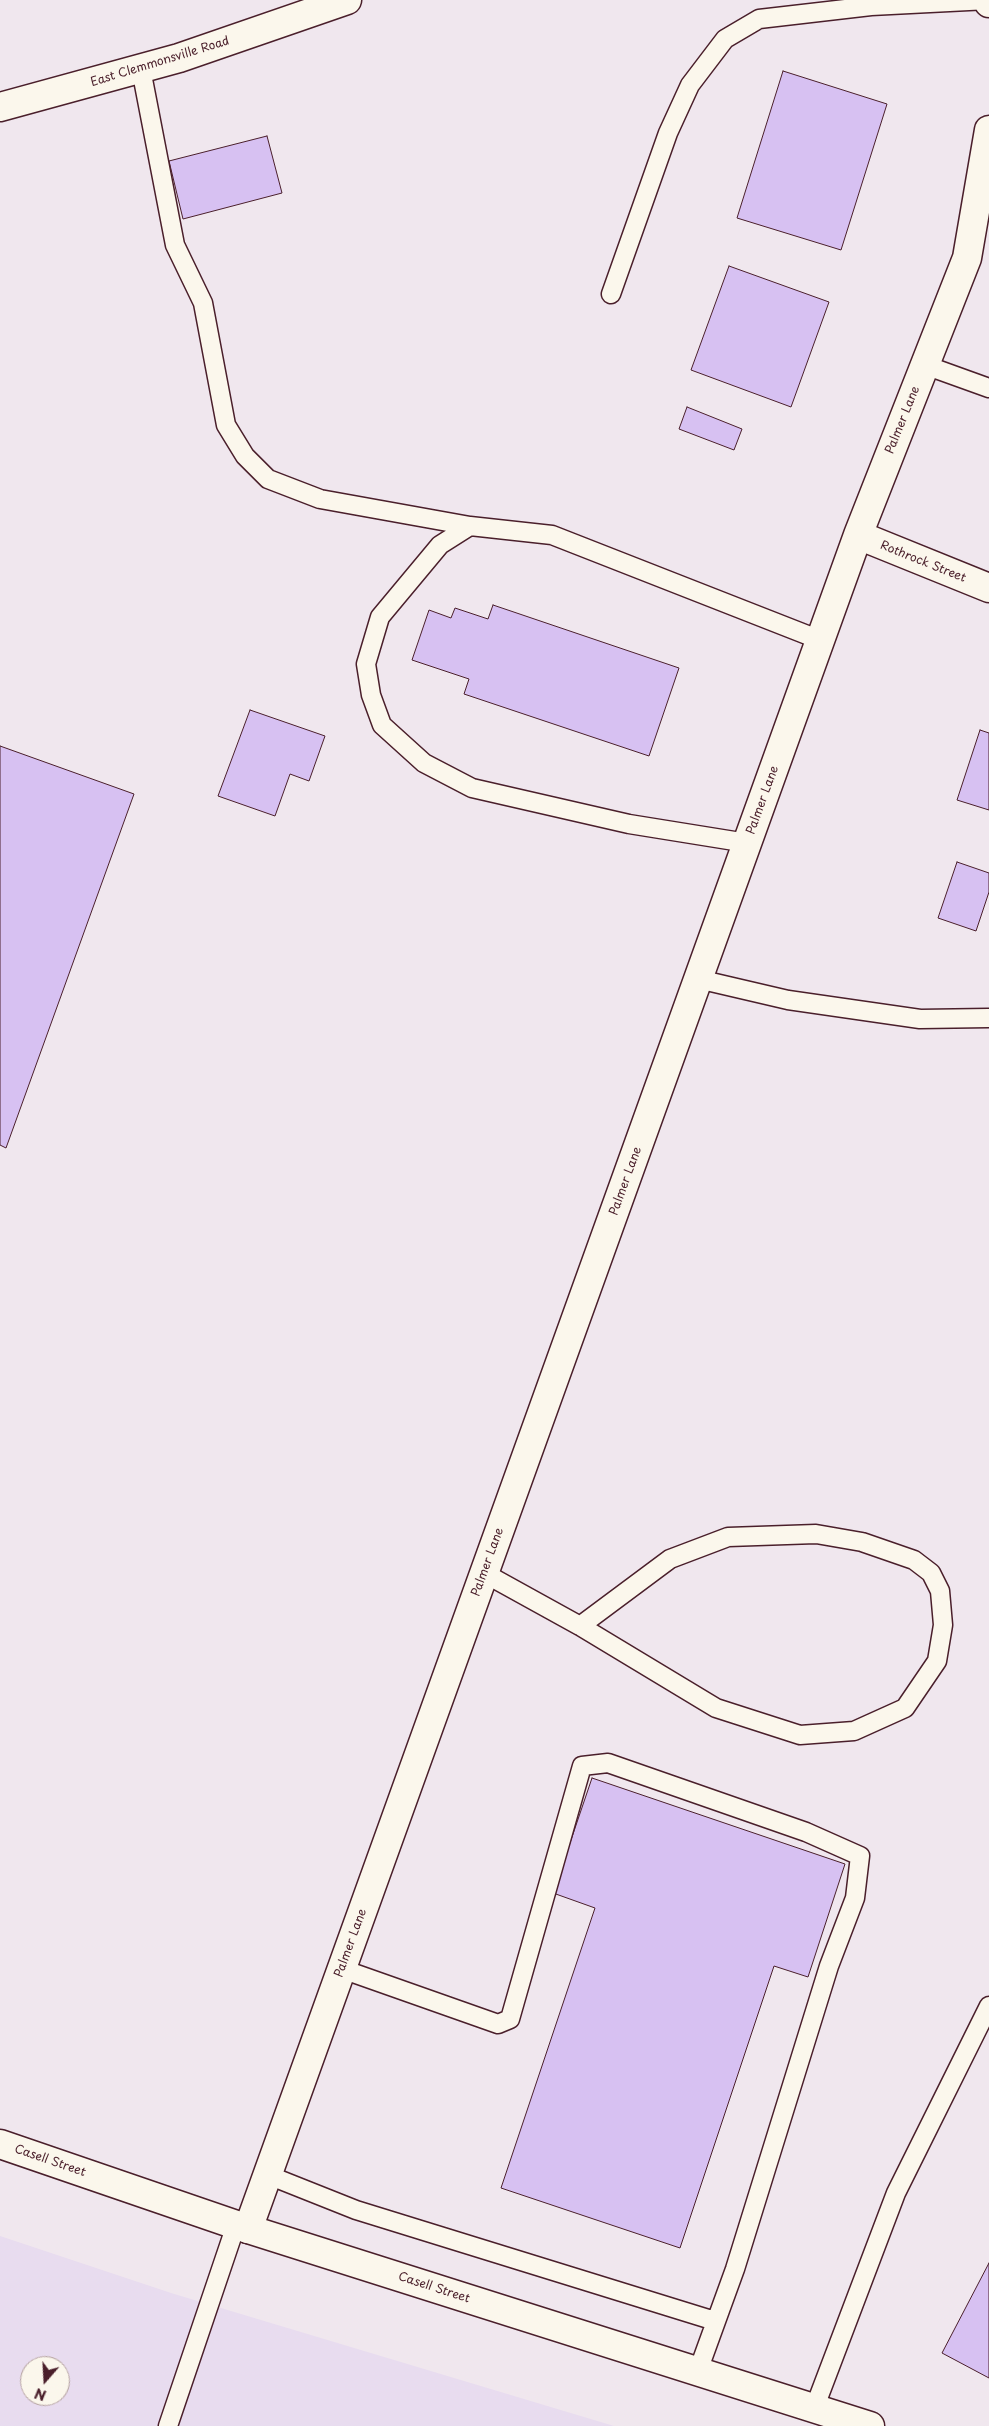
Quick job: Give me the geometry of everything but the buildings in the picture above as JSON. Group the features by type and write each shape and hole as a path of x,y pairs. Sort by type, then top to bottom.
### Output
{"street":[{"name":"East Clemmonsville Road","path":"0,108 180,58 347,0"},
{"name":"Palmer Lane","path":"242,2227 268,2175 820,640 858,536 967,258 982,214 989,130"},
{"name":"Rothrock Street","path":"858,536 989,588"},
{"name":"Casell Street","path":"0,2144 242,2227 870,2426"}],"lane":[{"path":"611,294 668,132 690,86 725,39 759,19 871,6 989,1"},
{"path":"141,69 175,244 203,303 226,425 245,456 268,479 320,499 470,526 552,535 820,640"},
{"path":"925,365 989,388"},
{"path":"470,526 440,545 380,618 366,664 371,695 382,725 424,763 472,788 629,824 747,843"},
{"path":"698,979 788,1000 911,1018 989,1018"},
{"path":"484,1573 580,1626 716,1708 800,1735 854,1731 905,1708 936,1661 943,1625 940,1591 931,1573 914,1560 862,1542 816,1534 728,1538 670,1559 580,1626"},
{"path":"342,1969 498,2024 510,2019 582,1766 608,1762 806,1832 860,1856 855,1898 829,1966 735,2269 698,2371"},
{"path":"814,2409 896,2193 989,2006"},
{"path":"268,2175 356,2210 716,2321"},
{"path":"168,2426 242,2227"}],"shaded area":[{"path":"0,2236 171,2293 614,2426 0,2426"}]}
